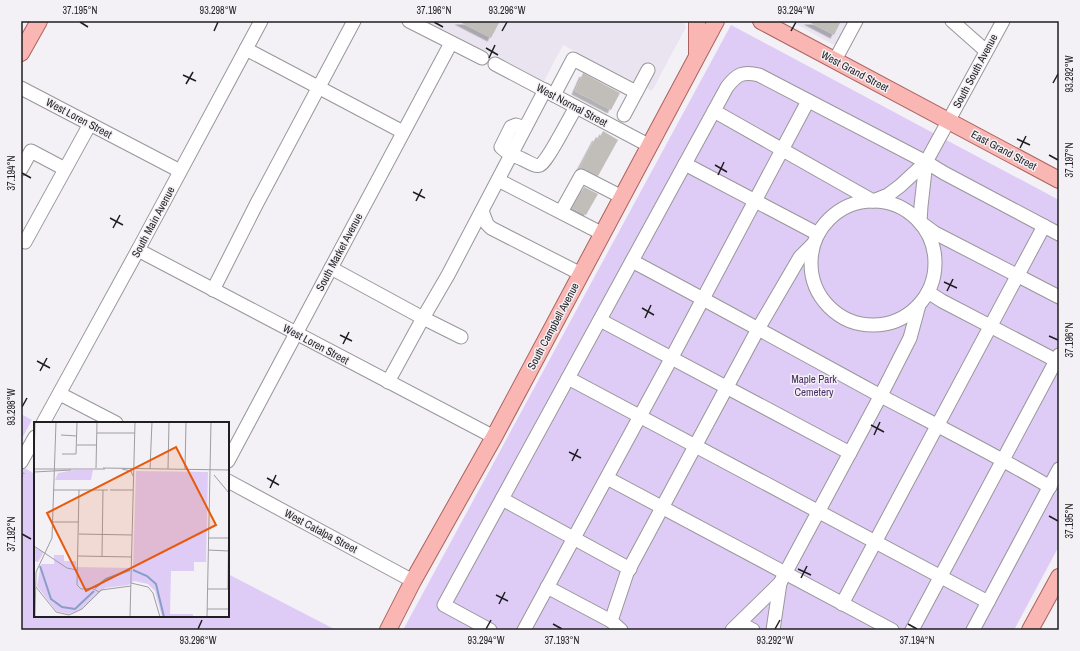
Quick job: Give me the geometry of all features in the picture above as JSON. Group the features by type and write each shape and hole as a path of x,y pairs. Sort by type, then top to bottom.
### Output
{"main road":[{"path":"21,53 39,21"},
{"path":"697,21 697,58"},
{"name":"South Campbell Avenue","path":"388,630 413,581 494,437 716,21"},
{"name":"West Grand Street","path":"761,21 948,121"},
{"name":"East Grand Street","path":"948,121 1059,180"},
{"path":"1030,630 1059,577"}],"street":[{"name":"South Main Avenue","path":"44,422 261,21"},
{"path":"213,290 257,203 354,21"},
{"path":"409,21 482,58"},
{"path":"835,60 856,21"},
{"path":"952,21 986,51"},
{"name":"South South Avenue","path":"926,162 1002,21"},
{"name":"South Market Avenue","path":"229,459 451,43"},
{"path":"246,49 403,132"},
{"path":"388,382 448,275 525,128 573,59 636,92"},
{"name":"West Normal Street","path":"495,64 650,146"},
{"path":"624,115 648,70"},
{"path":"490,630 444,605 727,87 736,76 746,73 759,75 926,162 1059,234"},
{"name":"West Loren Street","path":"21,88 180,171"},
{"path":"524,630 671,359 808,101"},
{"path":"512,154 536,165 542,164 550,153 576,106"},
{"path":"714,111 873,200 886,202 905,209 935,233 1018,274 1059,297"},
{"path":"21,240 25,242 90,124"},
{"path":"21,169 31,151 65,169"},
{"path":"611,621 630,569 758,329 800,257 816,238 828,220 841,210 857,203 888,195 926,162"},
{"path":"816,238 812,252 811,270 816,287 825,302 838,314 854,322 872,325 889,323 906,316 919,305 928,292 934,278 936,263 934,248 929,234 920,222 926,162"},
{"path":"685,164 755,201 816,238"},
{"path":"561,212 581,176 622,197"},
{"path":"498,180 602,234"},
{"path":"482,211 487,224 491,228 581,274"},
{"path":"842,604 1044,226"},
{"name":"West Loren Street","path":"138,250 494,437"},
{"path":"632,261 1003,460 1050,487"},
{"path":"331,268 461,337"},
{"path":"912,630 1058,359 990,326 928,292"},
{"path":"736,627 783,578 910,338 919,305"},
{"path":"600,320 850,453"},
{"path":"568,378 988,602"},
{"path":"60,394 114,422"},
{"path":"23,466 34,439"},
{"path":"973,630 1059,469"},
{"path":"607,478 663,507 783,578 842,604 892,630"},
{"name":"West Catalpa Street","path":"229,482 413,581"},
{"path":"502,499 630,569"},
{"path":"773,630 783,578"},
{"path":"547,587 611,621 621,630"},
{"path":"736,627 753,630"}],"path":[{"path":"21,478 23,466"}],"shaded area":[{"path":"427,21 683,21 686,27 652,91 563,45 544,81"},
{"path":"790,21 852,21 837,44 832,44"}],"green space":[{"name":"Maple Park Cemetery","path":"731,25 1059,200 1059,546 1014,630 403,630"},
{"path":"21,414 32,420 21,440"},
{"path":"21,466 34,473 34,617 229,617 229,575 336,630 21,630"}],"building":[{"path":"458,21 500,21 491,38"},
{"path":"807,21 841,21 834,35"},
{"path":"583,73 620,93 611,110 575,91"},
{"path":"603,131 618,140 598,176 585,169 579,169 596,137 599,139"},
{"path":"584,187 598,194 586,215 572,208"}]}
